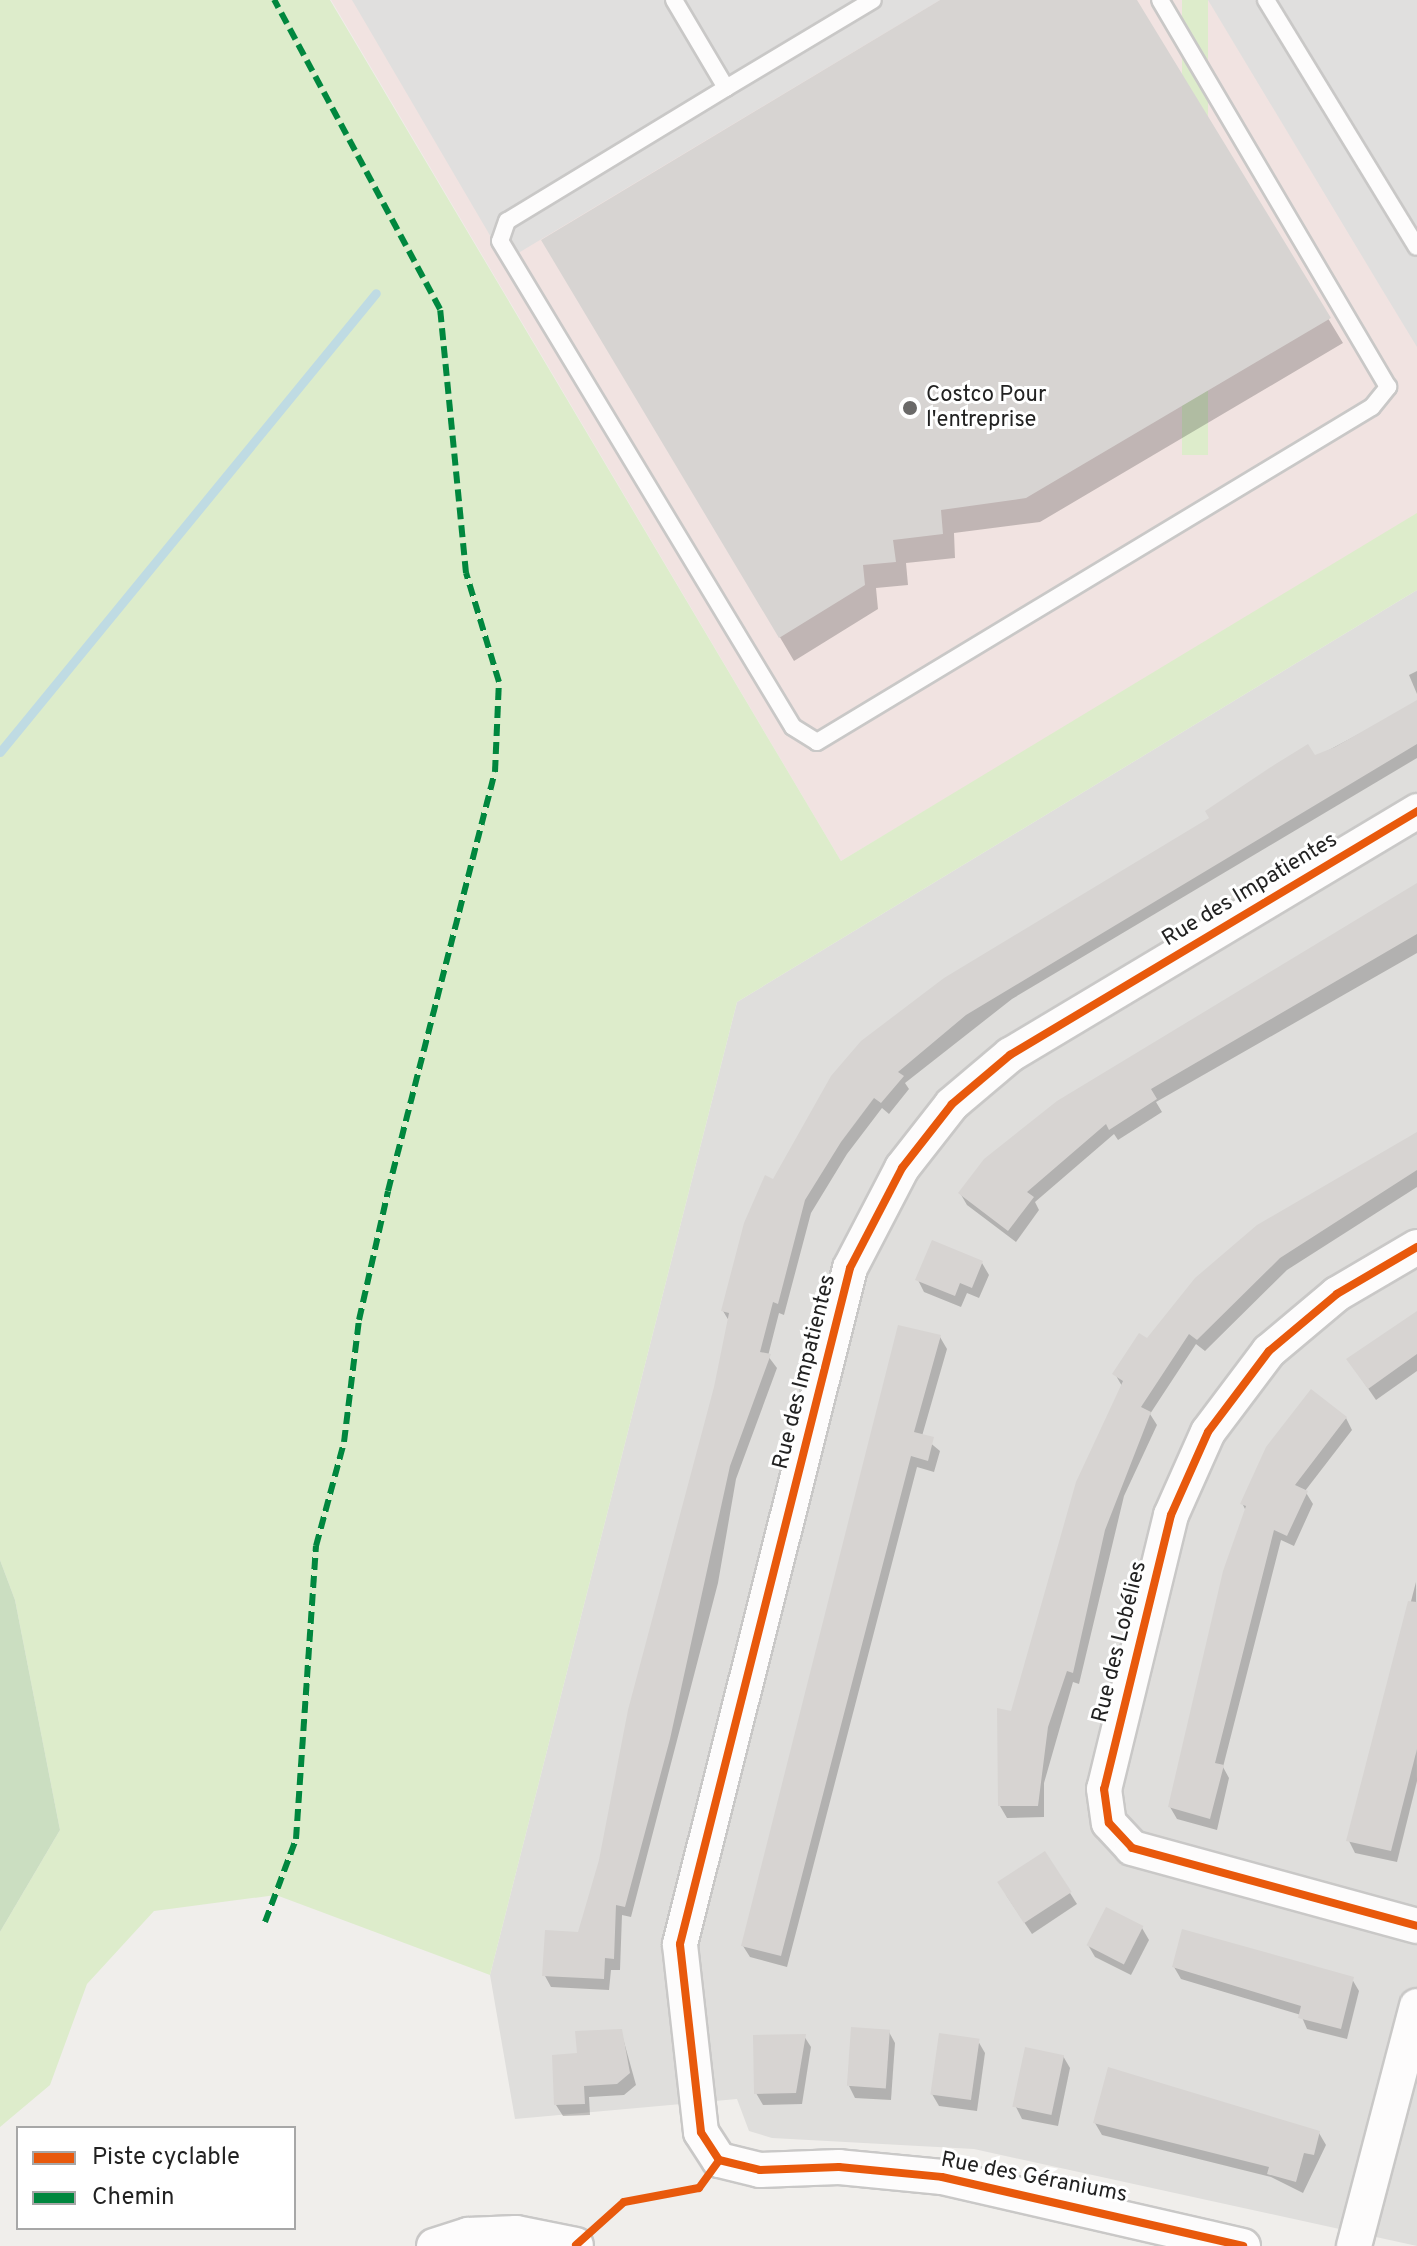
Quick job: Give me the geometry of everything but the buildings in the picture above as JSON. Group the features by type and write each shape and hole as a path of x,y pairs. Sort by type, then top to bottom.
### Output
{"street":[{"name":"Rue des Impatientes","path":"719,2160 701,2132 680,1944 850,1268 895,1180 952,1104 1010,1055 1417,811"},
{"name":"Rue des Lobélies","path":"1417,1247 1337,1294 1269,1351 1208,1432 1171,1515 1104,1789 1109,1823 1132,1848 1417,1926"},
{"path":"1354,2246 1417,2006"},
{"name":"Rue des Géraniums","path":"719,2160 760,2170 839,2167 942,2177 1243,2246"},
{"path":"434,2246 468,2235 516,2233 576,2245"}],"lane":[{"path":"674,0 726,88"},
{"path":"873,0 507,221 500,241 793,727 817,742 1372,407 1388,387 1160,0"},
{"path":"1266,0 1417,247"}],"shaded area":[{"path":"331,0 1417,0 1417,516 841,861"},
{"path":"352,0 940,0 505,261"},
{"path":"1208,0 1417,0 1417,347 1383,291"},
{"path":"1417,590 1417,2246 974,2149 772,2138 749,2131 737,2099 515,2119 490,1975 737,1002"}],"green space":[{"path":"0,0 330,0 841,861 1417,513 1417,590 737,1002 490,1975 276,1895 154,1911 87,1984 50,2085 0,2127 0,1932 60,1830 15,1600 0,1560"},
{"path":"1182,0 1208,0 1208,455 1182,455"},
{"path":"0,1560 15,1600 60,1830 0,1932"}],"waterway":[{"path":"0,752 376,293"}],"marked path":[{"path":"265,1922 296,1839 316,1546 344,1442 359,1320 388,1191 495,772 499,682 466,573 440,309 274,0"}],"cycle path":[{"path":"719,2160 701,2132 680,1944 850,1268 902,1168 952,1104 1010,1055 1417,811"},
{"path":"1417,1247 1337,1294 1269,1351 1208,1432 1171,1515 1104,1789 1109,1823 1132,1848 1417,1926"},
{"path":"719,2160 760,2170 839,2167 942,2177 1243,2246"},
{"path":"576,2245 624,2202 699,2188 719,2160"}],"place":[{"name":"Costco Pour l'entreprise","path":"910,408"}]}
